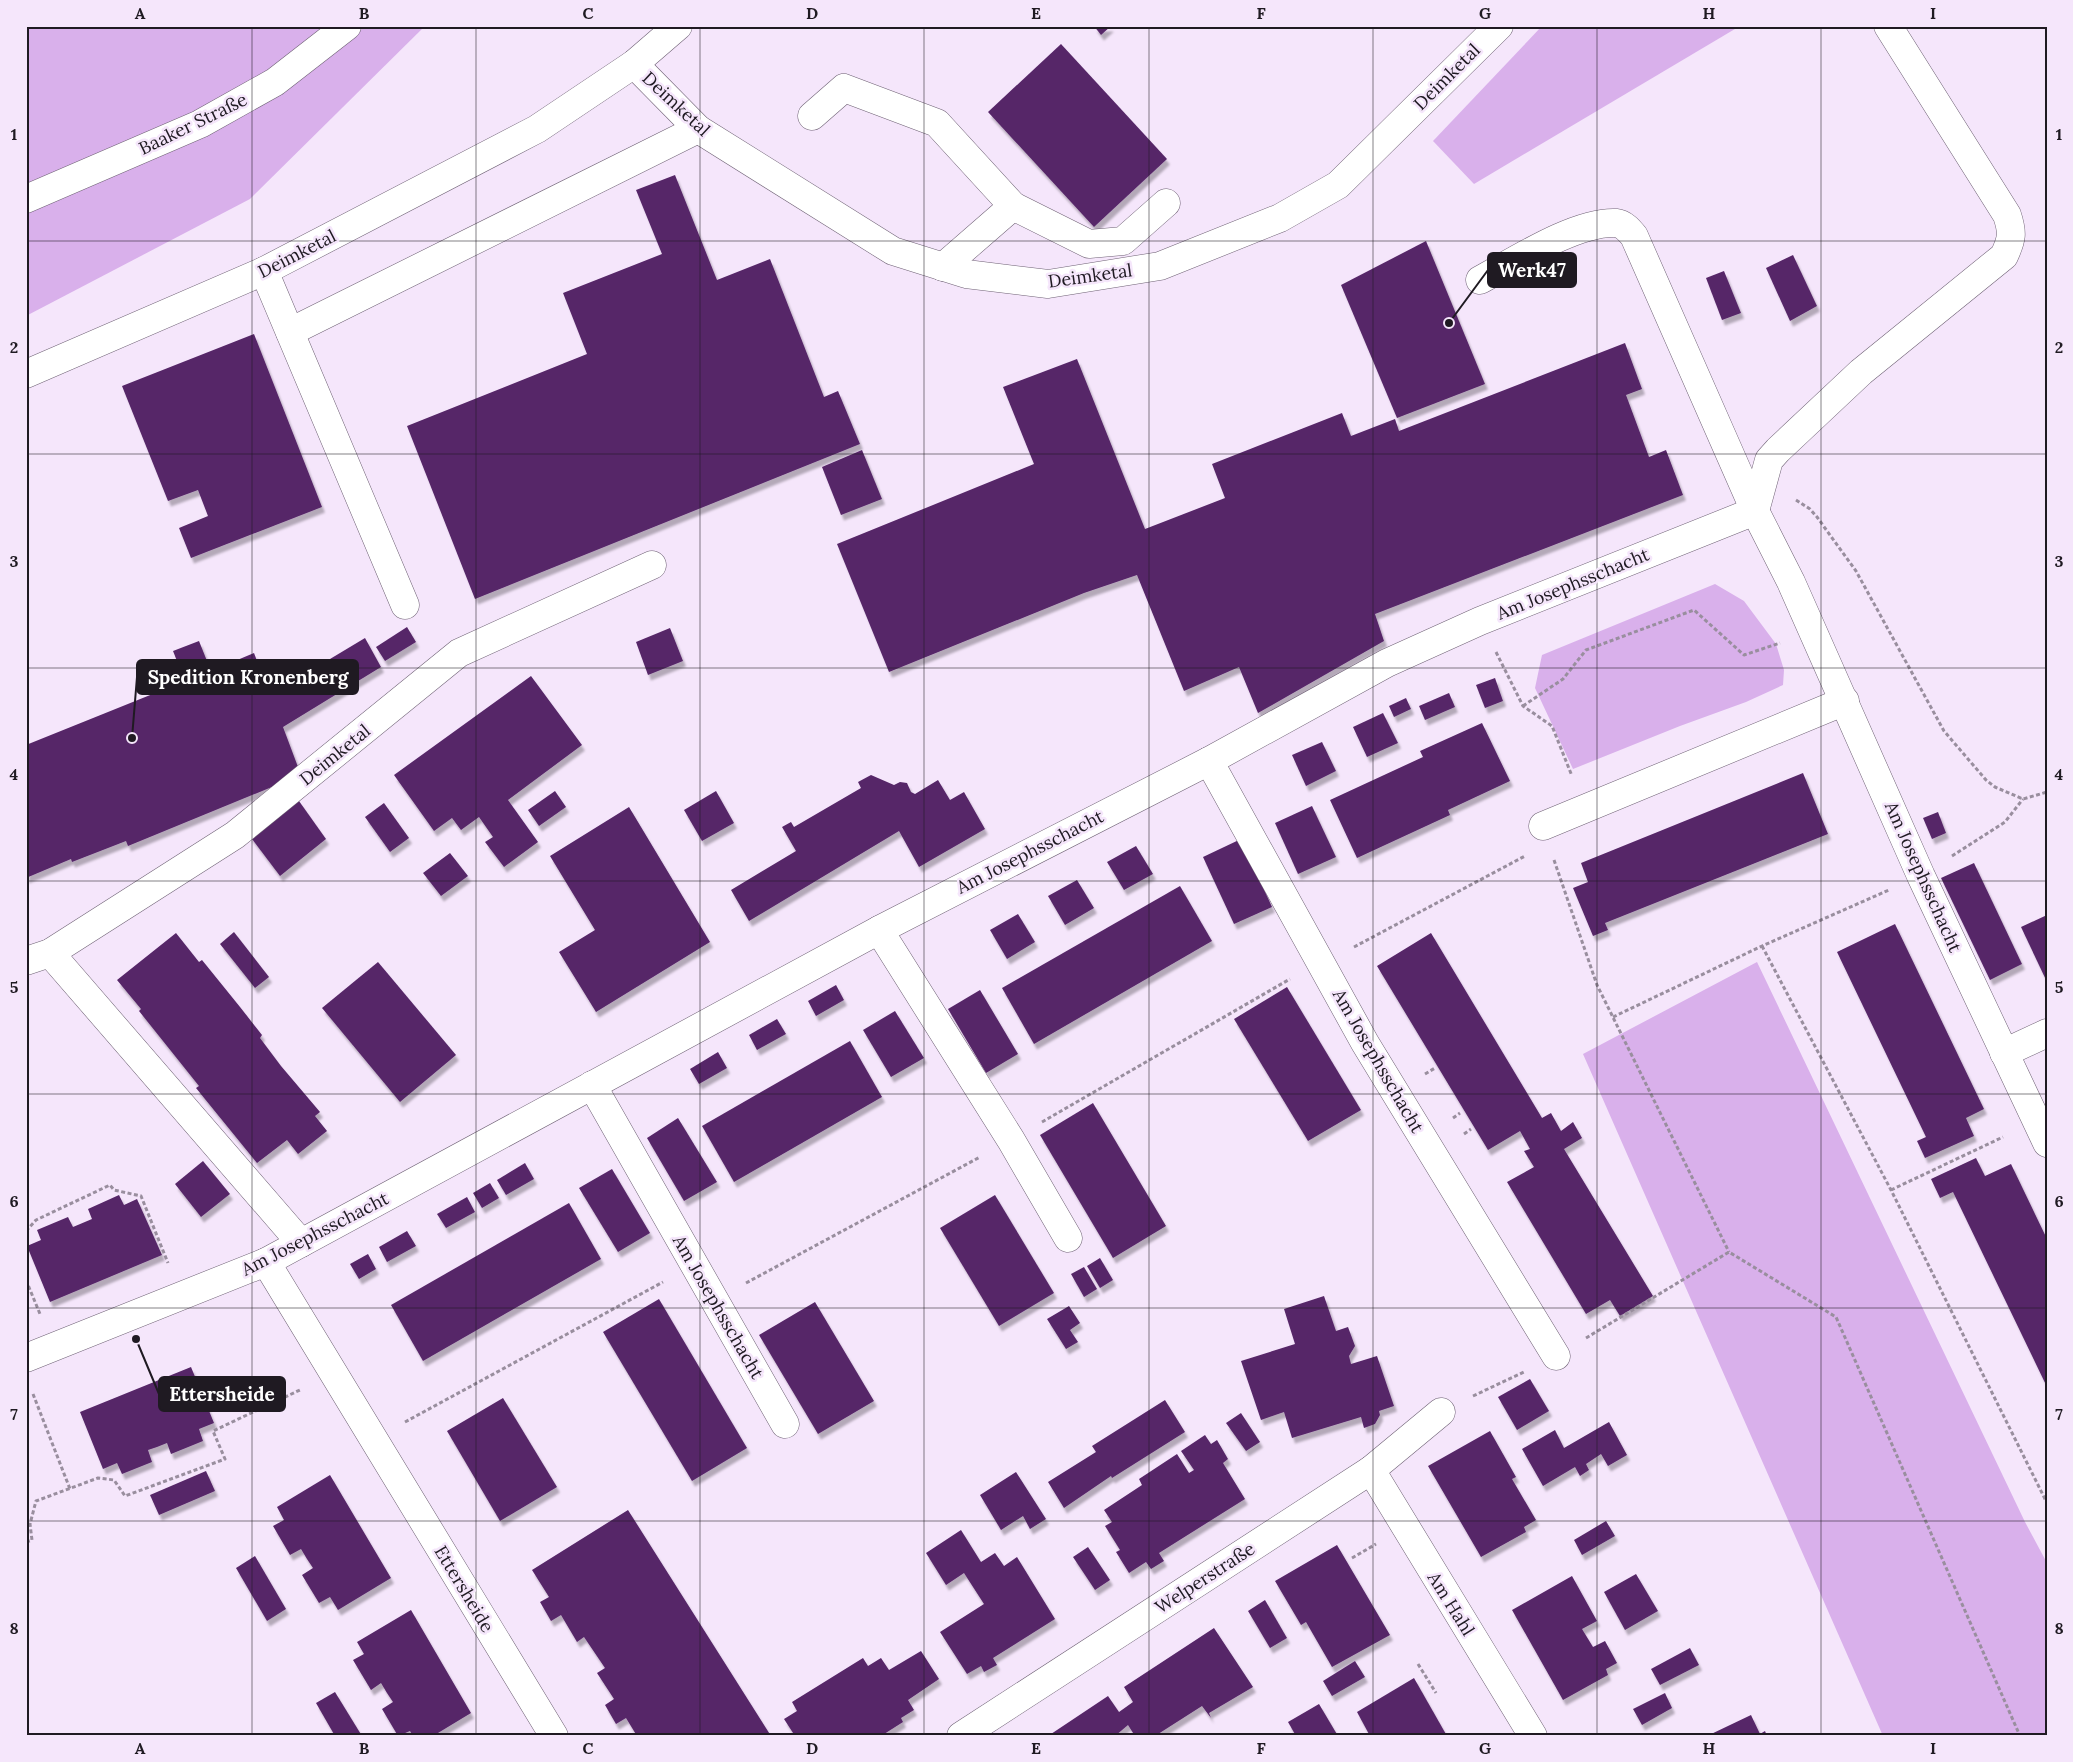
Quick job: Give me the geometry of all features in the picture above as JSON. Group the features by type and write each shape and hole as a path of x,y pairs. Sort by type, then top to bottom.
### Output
{"street":[{"name":"Baaker Straße","path":"26,198 200,124 275,82 347,26"},
{"name":"Deimketal","path":"26,374 264,271 537,129 634,64 678,26"},
{"name":"Deimketal","path":"634,64 698,129 893,251 966,274 1048,284 1160,266 1280,218 1338,185 1499,26"},
{"path":"1755,511 1769,460 1778,450 1861,372 2004,256 2009,245 2012,230 2007,215 1888,26"},
{"path":"812,116 844,88 937,123 1012,206 1089,244 1123,241 1166,202"},
{"path":"290,332 698,129"},
{"path":"943,267 1012,206"},
{"path":"1480,280 1576,230 1616,223 1627,227 1634,236 1755,511"},
{"path":"264,271 405,606"},
{"name":"Am Josephsschacht","path":"26,1358 266,1262 879,930 1209,761 1387,663 1480,621 1755,511 1791,582 1921,876 2042,1132"},
{"name":"Deimketal","path":"38,957 235,835 459,652 652,565"},
{"path":"1546,835 1590,807 1845,701"},
{"name":"Am Josephsschacht","path":"1209,761 1390,1085 1556,1356"},
{"path":"879,930 1011,1140 1068,1238"},
{"path":"38,957 301,1243"},
{"path":"2004,1052 2047,1033"},
{"name":"Am Josephsschacht","path":"592,1085 785,1424"},
{"name":"Ettersheide","path":"266,1262 554,1736"},
{"name":"Welperstraße","path":"961,1736 1371,1470 1441,1412"},
{"name":"Am Hahl","path":"1371,1470 1533,1736"}],"path":[{"path":"1755,511 1782,496 1795,499 1810,509 1856,570 1944,731 1986,780 2002,790 2023,799"},
{"path":"1524,706 1563,678 1586,650 1694,610 1744,656"},
{"path":"1480,621 1524,706 1552,726 1572,776 1590,807"},
{"path":"1613,1017 1762,946 1921,876 2005,822 2023,799 2047,792"},
{"path":"1320,962 1359,944 1546,835 1593,976 1729,1252 1836,1317 2020,1736"},
{"path":"1762,946 1891,1190 2047,1503"},
{"path":"1891,1190 2042,1132"},
{"path":"26,1231 36,1220 110,1185 114,1190 141,1196 181,1296"},
{"path":"1441,1412 1556,1356 1729,1252"},
{"path":"374,1440 694,1264"},
{"path":"26,1542 32,1540 30,1524 36,1501 98,1478 114,1480 125,1496 224,1459 213,1431 334,1374"},
{"path":"30,1387 70,1489"},
{"path":"1418,1664 1436,1693"}],"shaded area":[{"path":"27,26 425,26 250,199 26,316"},
{"path":"1542,26 1740,26 1474,184 1433,141"},
{"path":"1715,584 1744,601 1776,644 1784,670 1783,685 1746,702 1573,769 1535,688 1542,655"},
{"path":"1757,962 2025,1522 2047,1563 2047,1736 1883,1736 1583,1054"}],"building":[{"path":"1094,26 1111,26 1101,35"},
{"path":"1061,44 1167,159 1094,227 988,112"},
{"path":"675,175 717,280 770,259 824,397 838,391 860,444 475,599 407,426 587,354 563,293 662,254 636,190"},
{"path":"1426,241 1485,384 1397,418 1341,285"},
{"path":"1793,255 1817,306 1790,321 1766,268"},
{"path":"1724,271 1741,313 1722,320 1706,278"},
{"path":"254,334 322,507 191,558 179,528 208,516 198,490 168,501 122,386"},
{"path":"1625,343 1642,389 1626,395 1649,457 1666,450 1683,495 1375,614 1384,641 1258,713 1239,667 1184,691 1137,575 1084,593 889,672 837,544 1034,464 1003,387 1077,359 1145,529 1225,498 1212,464 1342,413 1351,436 1395,419 1399,431"},
{"path":"862,450 882,499 841,515 822,467"},
{"path":"407,627 416,642 385,661 376,647"},
{"path":"670,628 683,661 648,675 636,642"},
{"path":"365,638 381,667 283,727 301,775 128,846 126,841 72,862 71,859 26,878 26,745 185,681 173,651 199,641 211,671 254,653 270,695"},
{"path":"531,676 582,745 508,800 538,842 504,867 485,842 493,837 479,817 461,830 452,818 434,831 394,775"},
{"path":"1495,678 1503,701 1485,708 1476,685"},
{"path":"1449,693 1455,707 1425,720 1419,706"},
{"path":"1406,698 1411,709 1394,717 1389,706"},
{"path":"1383,713 1398,743 1367,757 1353,727"},
{"path":"1482,723 1510,781 1448,810 1450,815 1357,858 1330,800 1423,757 1420,751"},
{"path":"1322,742 1336,771 1306,786 1292,755"},
{"path":"1803,773 1828,834 1605,923 1608,930 1593,936 1573,888 1588,882 1581,863"},
{"path":"871,775 894,785 900,782 907,783 911,792 915,794 938,780 950,800 964,792 985,829 919,867 899,831 749,921 731,890 796,851 782,827 791,822 794,827 861,788 858,782"},
{"path":"555,791 566,807 539,826 528,810"},
{"path":"716,791 734,823 702,841 684,810"},
{"path":"299,801 326,839 280,876 249,835"},
{"path":"384,803 409,838 390,852 365,817"},
{"path":"1312,806 1336,857 1298,874 1275,823"},
{"path":"629,807 710,942 596,1012 559,952 595,930 550,856"},
{"path":"1938,812 1946,833 1932,839 1923,818"},
{"path":"1241,839 1272,907 1234,924 1203,857"},
{"path":"1136,846 1153,874 1124,890 1107,862"},
{"path":"450,853 468,876 441,896 423,873"},
{"path":"1974,863 2022,964 1990,980 1941,878"},
{"path":"1077,880 1094,908 1065,925 1048,896"},
{"path":"1180,886 1212,941 1034,1044 1002,988"},
{"path":"1018,914 1035,942 1007,959 990,930"},
{"path":"2047,915 2047,982 2021,927"},
{"path":"1895,924 1984,1109 1966,1118 1974,1136 1925,1158 1917,1141 1926,1137 1837,952"},
{"path":"234,932 269,977 255,988 220,944"},
{"path":"176,933 199,962 202,960 240,1007 262,1035 260,1038 281,1066 320,1112 315,1116 327,1131 298,1154 287,1140 257,1163 196,1088 199,1086 139,1011 141,1009 117,980"},
{"path":"1431,933 1542,1118 1551,1113 1561,1131 1573,1122 1582,1138 1564,1149 1653,1296 1620,1316 1610,1300 1586,1314 1507,1182 1534,1167 1524,1151 1530,1149 1520,1131 1488,1150 1377,966"},
{"path":"378,962 456,1055 400,1102 322,1008"},
{"path":"836,985 844,1000 816,1016 808,1001"},
{"path":"1287,987 1361,1110 1308,1141 1234,1019"},
{"path":"980,990 1018,1054 986,1073 948,1009"},
{"path":"895,1011 924,1058 891,1077 863,1030"},
{"path":"777,1019 786,1034 757,1050 749,1035"},
{"path":"850,1041 882,1097 734,1182 702,1126"},
{"path":"718,1052 727,1068 699,1084 690,1069"},
{"path":"1093,1103 1166,1226 1113,1258 1040,1135"},
{"path":"678,1118 717,1182 684,1201 647,1138"},
{"path":"1976,1158 1985,1176 2011,1164 2047,1239 2047,1387 1953,1192 1940,1198 1931,1179"},
{"path":"203,1161 230,1194 201,1217 175,1184"},
{"path":"525,1163 534,1179 506,1195 497,1180"},
{"path":"612,1169 650,1233 618,1252 579,1188"},
{"path":"490,1183 499,1198 482,1208 473,1193"},
{"path":"119,1195 124,1205 137,1199 162,1255 50,1302 27,1246 41,1240 37,1230 68,1217 73,1227 92,1219 88,1209"},
{"path":"995,1195 1054,1293 999,1326 940,1228"},
{"path":"467,1197 475,1212 446,1228 437,1214"},
{"path":"569,1203 601,1259 423,1361 391,1305"},
{"path":"407,1231 416,1246 387,1262 379,1247"},
{"path":"368,1254 376,1269 359,1279 350,1264"},
{"path":"1100,1258 1113,1280 1100,1288 1087,1266"},
{"path":"1084,1267 1097,1289 1084,1297 1071,1274"},
{"path":"1324,1296 1336,1331 1348,1327 1355,1346 1349,1356 1351,1364 1377,1356 1394,1406 1379,1411 1380,1415 1375,1424 1364,1428 1361,1417 1292,1438 1284,1412 1261,1420 1241,1361 1295,1344 1284,1309"},
{"path":"659,1299 747,1448 692,1481 603,1332"},
{"path":"815,1302 874,1401 818,1434 759,1335"},
{"path":"1069,1306 1080,1323 1070,1330 1078,1342 1066,1349 1047,1319"},
{"path":"191,1367 214,1423 199,1429 203,1441 171,1454 167,1443 148,1450 152,1462 122,1474 117,1463 103,1469 80,1412"},
{"path":"1530,1379 1549,1411 1517,1430 1498,1397"},
{"path":"503,1398 557,1487 500,1521 447,1431"},
{"path":"1165,1400 1185,1432 1112,1478 1111,1476 1064,1508 1048,1482 1096,1452 1092,1446"},
{"path":"1241,1413 1260,1442 1246,1451 1226,1423"},
{"path":"1609,1422 1627,1455 1608,1466 1601,1454 1586,1464 1589,1470 1580,1476 1575,1467 1543,1486 1522,1449 1555,1430 1564,1448"},
{"path":"1490,1431 1516,1477 1512,1479 1536,1520 1524,1527 1526,1532 1481,1557 1428,1466"},
{"path":"1205,1435 1211,1444 1217,1440 1228,1459 1223,1463 1245,1499 1159,1553 1164,1561 1151,1569 1146,1562 1129,1573 1116,1552 1120,1550 1105,1526 1112,1522 1104,1510 1142,1485 1139,1479 1177,1454 1189,1473 1194,1470 1181,1451"},
{"path":"206,1471 215,1491 159,1515 150,1495"},
{"path":"1016,1472 1046,1519 1030,1529 1023,1516 1001,1530 980,1495"},
{"path":"330,1475 391,1578 338,1610 330,1597 319,1603 302,1575 313,1568 301,1549 290,1555 273,1526 284,1520 277,1507"},
{"path":"628,1510 771,1736 637,1736 626,1718 616,1724 605,1705 614,1699 597,1673 605,1668 584,1637 577,1642 561,1615 551,1621 540,1602 549,1597 532,1570"},
{"path":"1606,1521 1615,1536 1582,1555 1574,1540"},
{"path":"961,1530 981,1562 995,1553 1004,1566 1017,1557 1055,1619 993,1658 997,1665 984,1672 981,1666 967,1674 940,1632 984,1604 964,1573 946,1585 926,1553"},
{"path":"1337,1545 1390,1635 1332,1667 1306,1622 1301,1625 1275,1581"},
{"path":"1088,1547 1110,1580 1095,1590 1073,1557"},
{"path":"255,1556 286,1609 267,1621 236,1568"},
{"path":"1636,1574 1658,1611 1625,1630 1604,1592"},
{"path":"1572,1576 1597,1621 1582,1629 1593,1647 1605,1641 1617,1663 1606,1669 1608,1675 1563,1700 1512,1610"},
{"path":"1265,1600 1287,1638 1270,1648 1248,1611"},
{"path":"411,1610 471,1713 433,1736 413,1736 410,1731 398,1736 382,1709 393,1702 381,1683 371,1690 353,1660 364,1654 357,1642"},
{"path":"1214,1628 1253,1687 1209,1713 1211,1718 1202,1706 1155,1736 1135,1736 1128,1725 1115,1736 1052,1736 1051,1734 1108,1696 1119,1712 1133,1702 1124,1687"},
{"path":"1690,1648 1699,1665 1660,1685 1651,1669"},
{"path":"921,1651 939,1679 908,1700 914,1710 901,1718 903,1722 881,1736 795,1736 784,1719 797,1711 792,1702 863,1658 868,1666 881,1658 889,1670"},
{"path":"1355,1661 1365,1677 1332,1696 1323,1681"},
{"path":"1414,1678 1447,1736 1370,1736 1357,1712"},
{"path":"335,1692 362,1736 335,1736 316,1703"},
{"path":"1665,1693 1672,1708 1642,1725 1633,1709"},
{"path":"1319,1704 1338,1736 1296,1736 1288,1722"},
{"path":"1751,1715 1760,1734 1765,1731 1767,1736 1707,1736"}],"place":[{"name":"Werk47","path":"1449,323"},
{"name":"Spedition Kronenberg","path":"132,738"},
{"name":"Ettersheide","path":"136,1339"}]}
